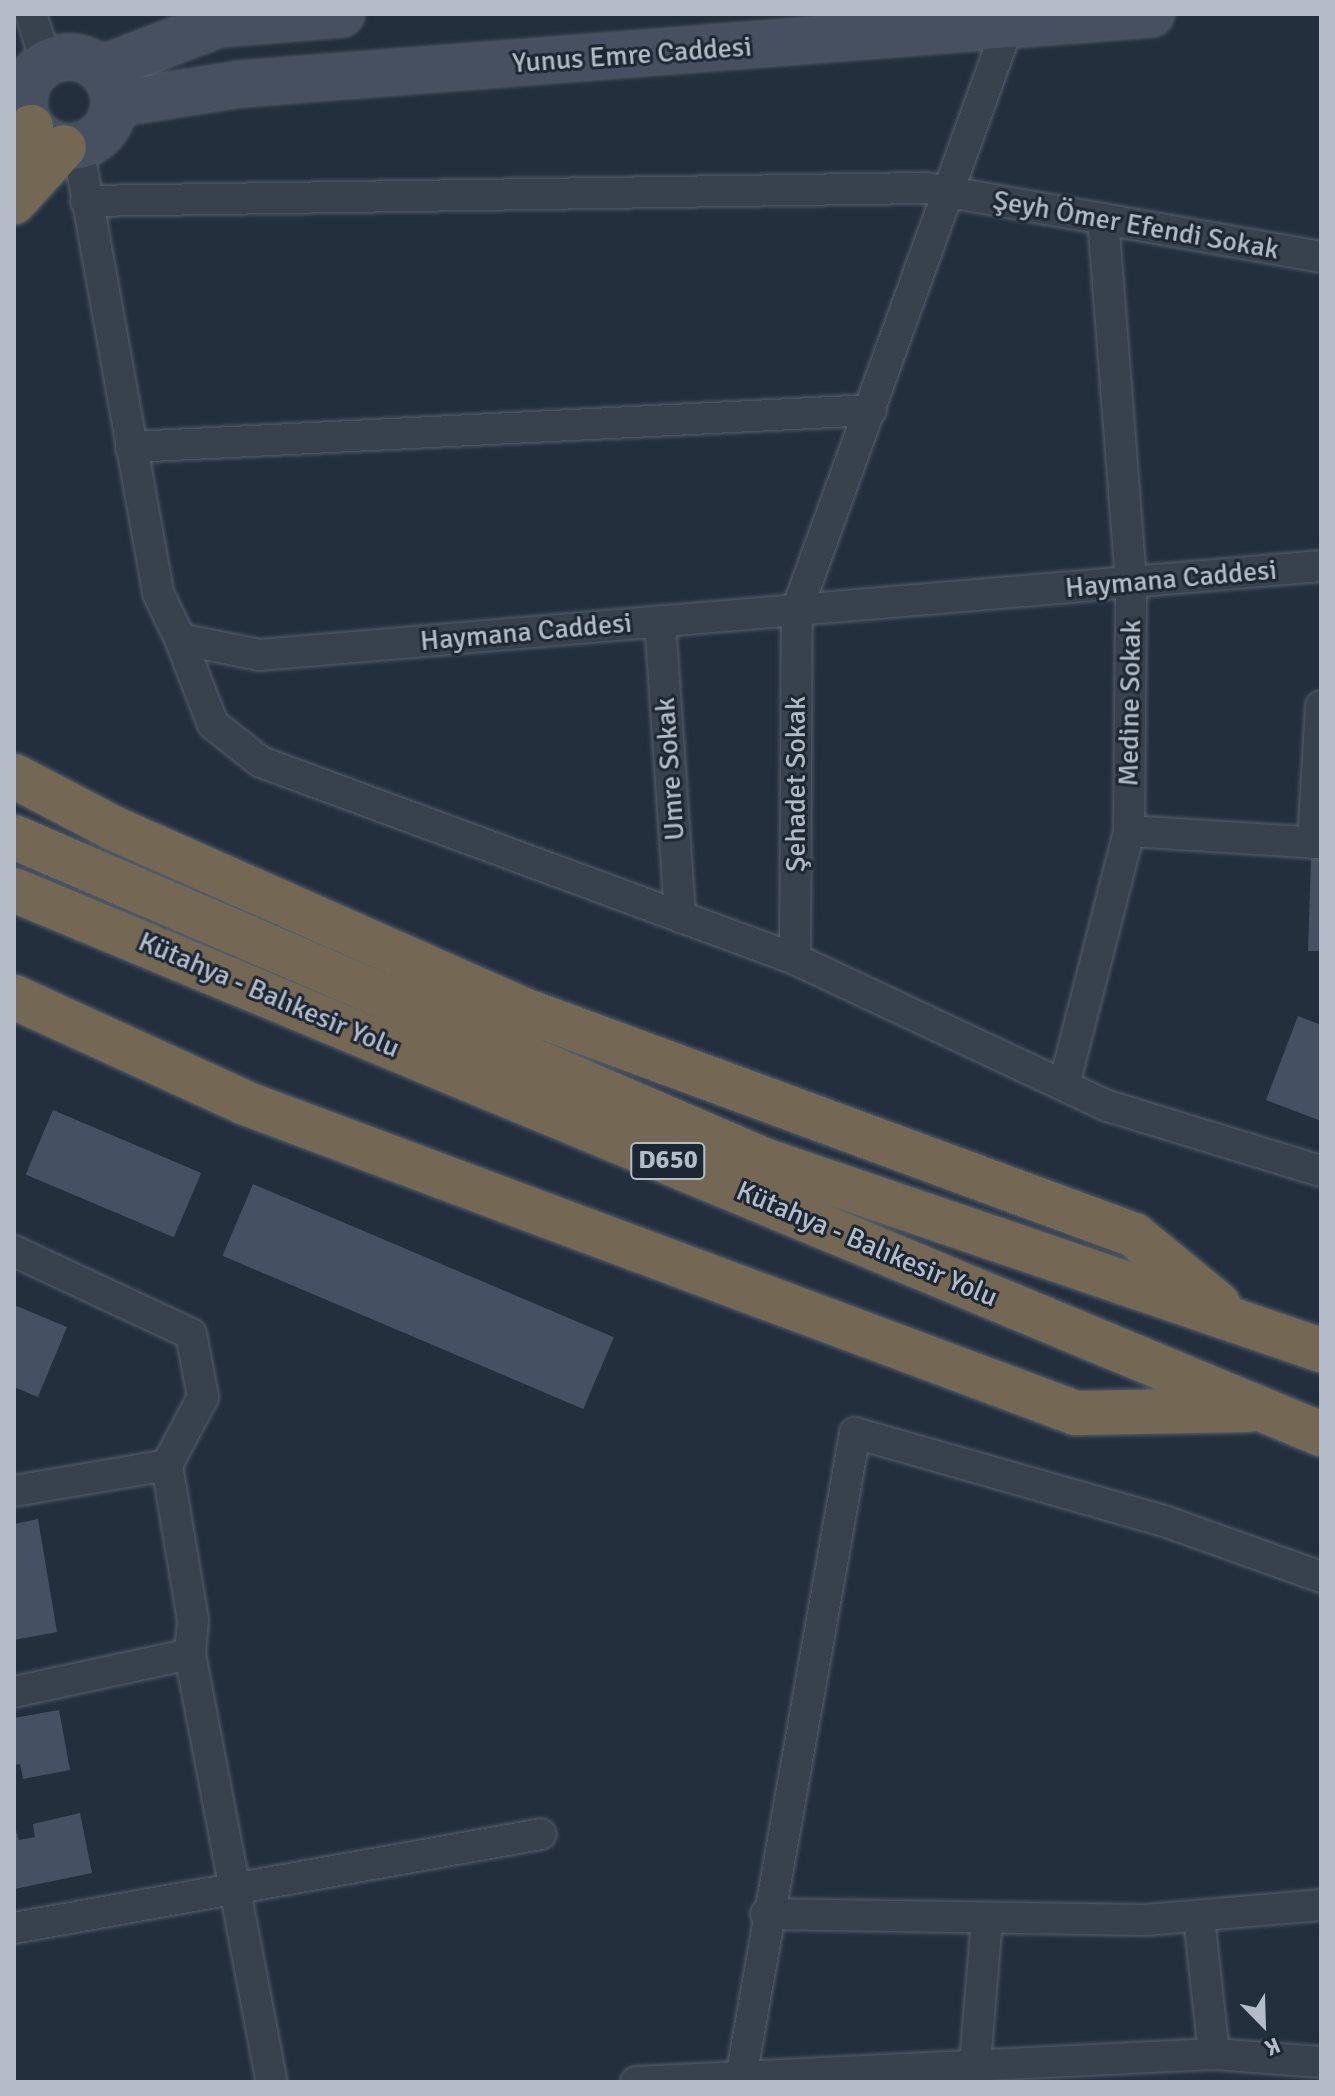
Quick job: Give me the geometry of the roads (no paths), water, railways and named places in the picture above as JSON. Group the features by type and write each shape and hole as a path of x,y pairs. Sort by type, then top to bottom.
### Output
{"highway":[{"path":"14,202 35,111"},
{"path":"14,776 113,828 521,1009 1134,1235 1242,1323"},
{"name":"Kütahya - Balıkesir Yolu","path":"14,837 764,1160 1321,1350"},
{"name":"Kütahya - Balıkesir Yolu","path":"14,890 1321,1434"},
{"path":"14,997 245,1103 1076,1413 1264,1409"}],"street":[{"path":"31,14 35,111 86,201 158,593 180,639 213,724 261,762 795,959 1108,1106 1321,1171"},
{"path":"108,87 218,19 342,14"},
{"name":"Yunus Emre Caddesi","path":"108,87 240,84 1151,14"},
{"name":"Şehadet Sokak","path":"795,959 797,610 951,193 1008,26"},
{"path":"84,58 108,87 108,124 35,111 84,58"},
{"name":"Şeyh Ömer Efendi Sokak","path":"86,201 951,193 1321,257"},
{"name":"Medine Sokak","path":"1064,1085 1129,831 1131,582 1103,219"},
{"path":"131,447 871,410"},
{"name":"Haymana Caddesi","path":"180,639 259,655 1321,566"},
{"name":"Umre Sokak","path":"660,621 680,917"},
{"path":"1129,831 1317,843 1321,706"},
{"path":"14,1251 191,1334 203,1397 167,1465 193,1620 190,1654 229,1885 272,2082"},
{"path":"742,2072 766,1914 855,1433 1164,1521 1321,1577"},
{"path":"14,1491 167,1465"},
{"path":"14,1692 190,1654"},
{"path":"14,1928 229,1885 541,1834"},
{"path":"766,1914 987,1919 1199,1918 1321,1905"},
{"path":"1199,1918 1214,2054"},
{"path":"975,2064 987,1919"},
{"path":"636,2082 742,2072 1214,2054 1321,2062"}]}
